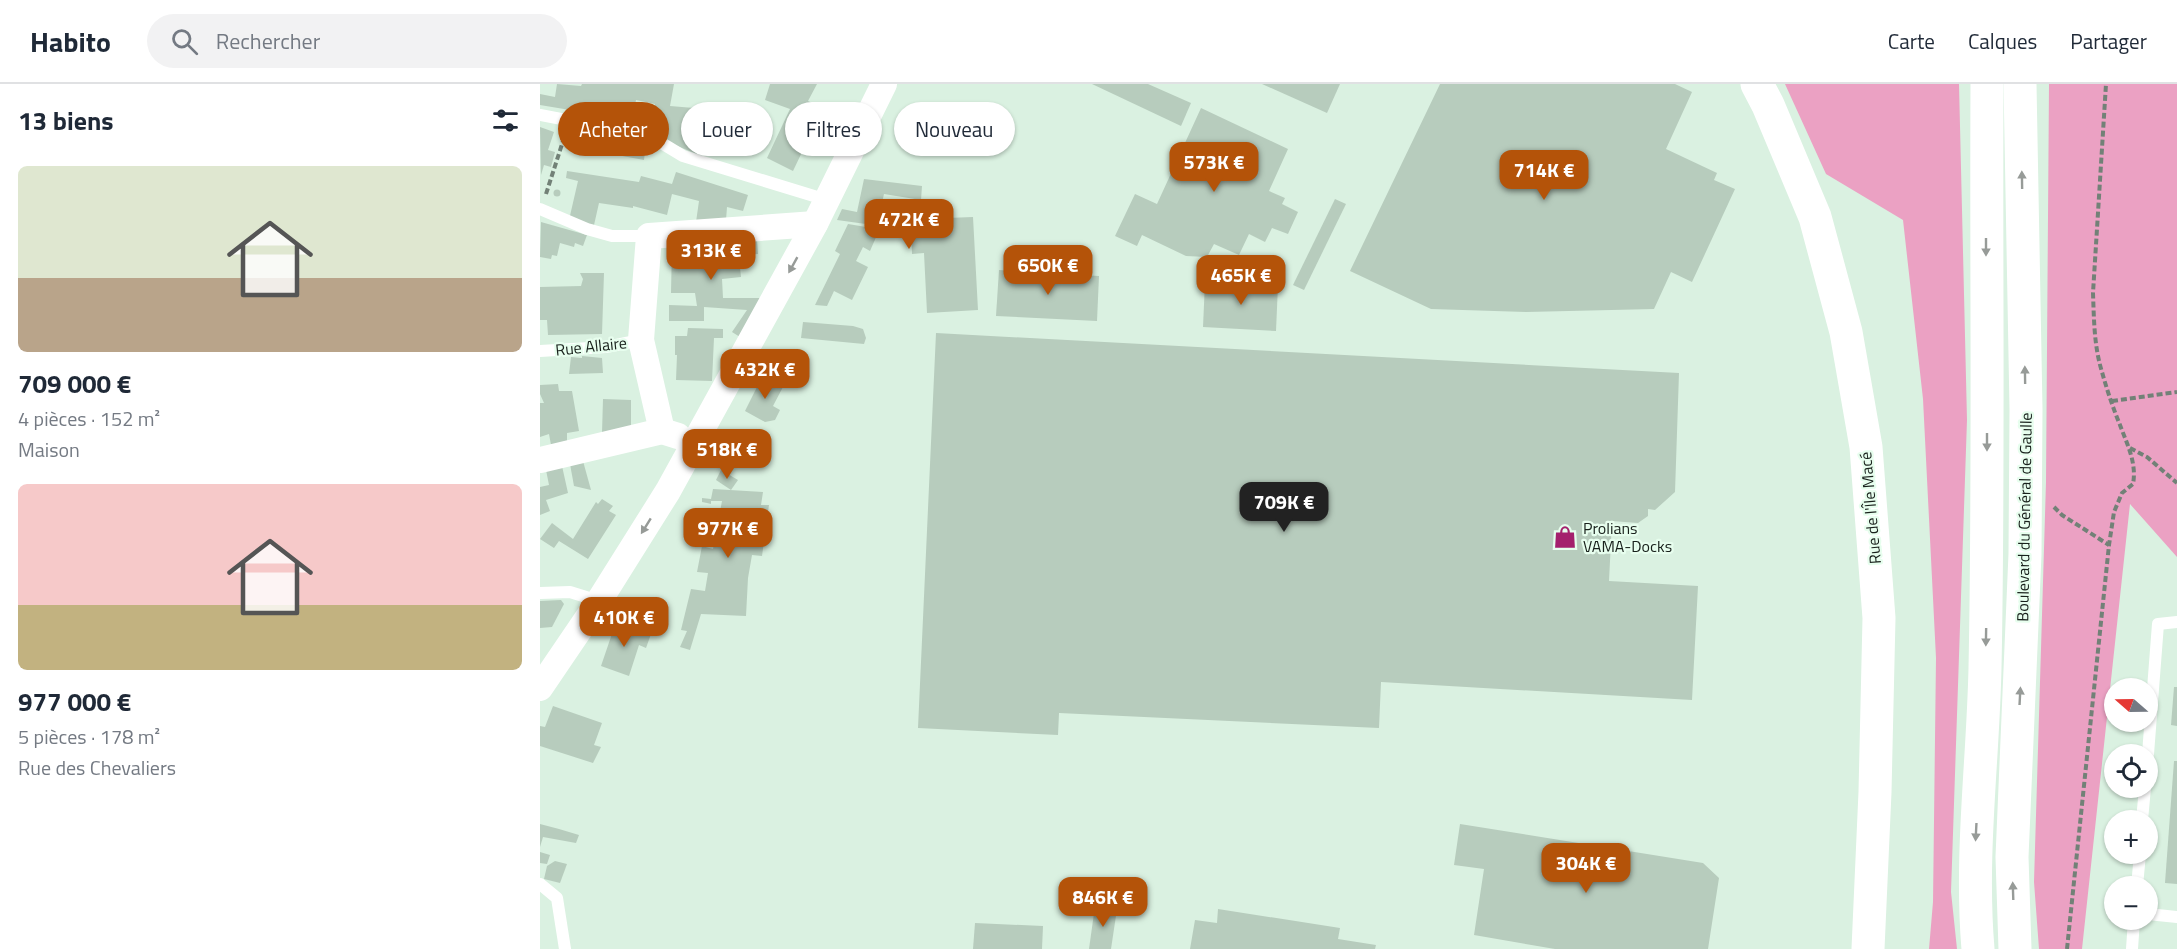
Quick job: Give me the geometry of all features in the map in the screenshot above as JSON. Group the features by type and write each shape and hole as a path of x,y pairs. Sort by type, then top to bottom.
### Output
{"main road":[{"name":"Rue de l'Île Macé","path":"1757,84 1815,217 1846,332 1866,447 1879,618 1868,949"},
{"path":"1978,949 1975,857 1985,672 1987,557 1987,84"},
{"name":"Boulevard du Général de Gaulle","path":"2015,949 2012,856 2025,554 2026,409 2020,84"}],"street":[{"path":"540,687 599,601 668,491 815,224 884,84"},
{"path":"662,431 641,340 649,236 815,224"},
{"path":"540,460 662,431 695,441"}],"lane":[{"path":"540,115 558,118"},
{"path":"669,148 683,156 827,200"},
{"path":"540,209 587,230 612,236 649,236"},
{"name":"Rue Allaire","path":"540,351 606,347 641,340"},
{"path":"540,593 570,592 599,601"},
{"path":"2149,744 2158,624 2177,622"},
{"path":"540,884 557,898 565,949"},
{"path":"2158,915 2177,917"},
{"path":"2132,949 2133,930"}],"path":[{"path":"2067,949 2109,545 2114,512 2122,493 2133,484 2135,474 2129,447 2096,349 2094,282 2106,84"},
{"path":"540,209 558,154"},
{"path":"2112,402 2177,392"},
{"path":"2129,447 2147,457 2177,483"}],"shaded area":[{"path":"1785,84 1959,84 1967,420 1951,892 1957,949 1929,949 1933,902 1936,658 1923,399 1903,220 1826,174"},
{"path":"2049,84 2177,84 2177,557 2130,504 2111,678 2104,678 2105,732 2082,949 2039,949 2034,882 2046,482"}],"building":[{"path":"557,84 581,86 582,84 674,84 670,106 681,107 681,148 669,143 669,102 636,100 636,102 558,102 558,108 540,105 540,94 555,97"},
{"path":"770,84 817,84 808,101 810,102 785,102 785,107 765,100"},
{"path":"1092,84 1148,84 1191,103 1181,126"},
{"path":"1262,84 1340,84 1327,113"},
{"path":"1440,84 1675,84 1692,92 1666,149 1717,173 1714,180 1735,189 1692,282 1671,272 1654,309 1526,312 1431,309 1350,271"},
{"path":"1201,108 1288,149 1269,191 1285,198 1282,204 1298,212 1288,234 1272,228 1265,242 1249,234 1239,255 1214,244 1207,257 1186,256 1142,235 1137,246 1115,236 1135,194 1157,204"},
{"path":"785,120 785,156 800,156 793,171 767,158 773,156 773,145"},
{"path":"540,127 554,132 548,150 555,152 551,167 544,165 541,175"},
{"path":"622,156 645,156 644,160"},
{"path":"567,171 639,182 641,176 672,184 676,172 748,195 743,211 727,207 726,220 696,222 699,201 672,194 667,215 633,206 633,208 599,203 594,225 569,220 578,181 566,178"},
{"path":"864,179 922,186 921,200 884,194 879,216 921,223 921,219 973,217 978,310 927,313 924,253 912,254 911,231 882,227 870,251 863,247 856,261 868,267 852,300 834,291 827,306 815,305 840,254 835,251 848,224 872,228 873,225 837,220 842,209 857,212"},
{"path":"557,189 561,193 557,197 553,193"},
{"path":"1335,199 1346,204 1304,290 1293,285"},
{"path":"914,204 921,205 921,216 914,215"},
{"path":"541,222 587,235 583,246 575,243 574,247 560,243 557,256 552,255 551,259 540,257"},
{"path":"757,240 758,254 741,255 739,258 741,277 722,279 723,298 764,298 740,337 732,332 747,310 704,307 704,321 669,321 669,305 697,306 695,293 671,293 672,247 681,246 681,253 697,252 697,245"},
{"path":"999,270 1099,276 1097,321 996,316"},
{"path":"580,273 604,273 602,334 548,335 547,320 540,320 540,287 581,286 583,279"},
{"path":"1205,282 1278,285 1276,331 1203,327"},
{"path":"803,322 853,326 863,329 866,338 864,344 801,338"},
{"path":"688,328 723,329 723,338 714,338 712,381 676,380 675,336 687,336"},
{"path":"936,333 1679,373 1675,492 1655,510 1648,509 1648,516 1638,523 1612,521 1609,581 1698,586 1692,700 1381,682 1379,728 1059,713 1058,735 918,728"},
{"path":"582,356 602,358 603,373 569,374 571,357 582,358"},
{"path":"763,375 784,385 773,406 780,410 775,420 765,422 745,411"},
{"path":"558,384 559,391 572,391 579,431 567,433 567,441 551,445 549,434 540,437 540,403 544,403 540,394 540,385"},
{"path":"603,399 631,400 631,427 602,433"},
{"path":"583,461 591,490 574,486 570,464"},
{"path":"562,466 568,493 546,500 550,511 540,515 540,487 549,485 546,470"},
{"path":"721,470 738,480 731,490 716,480"},
{"path":"713,489 763,492 761,505 769,505 762,556 752,555 746,616 701,614 690,650 680,647 687,631 681,630 691,589 705,591 708,573 697,572 702,546 713,549 722,501 711,501 711,504 702,502 702,498 711,499"},
{"path":"602,499 613,506 609,511 616,515 588,559 559,541 554,548 540,539 552,523 573,539 596,502 598,504"},
{"path":"561,600 564,604 552,627 540,628 540,601"},
{"path":"616,622 651,634 646,648 639,645 629,676 601,666"},
{"path":"2174,687 2177,687 2177,726 2171,725"},
{"path":"553,706 602,723 594,745 601,747 593,763 540,746 540,726 545,727"},
{"path":"2174,761 2177,761 2177,884 2165,883"},
{"path":"540,824 579,835 576,843 543,837 540,847"},
{"path":"1460,824 1703,863 1719,878 1708,949 1555,949 1474,935 1484,869 1454,865"},
{"path":"540,852 550,855 547,864 540,863"},
{"path":"555,861 567,864 560,883 544,879 547,866"},
{"path":"1095,906 1117,909 1111,949 1089,949"},
{"path":"1218,909 1340,928 1338,939 1376,945 1375,949 1190,949 1195,920 1217,923"},
{"path":"975,923 1043,926 1042,949 973,949"}],"place":[{"name":"Prolians VAMA-Docks","path":"1565,537"}]}
